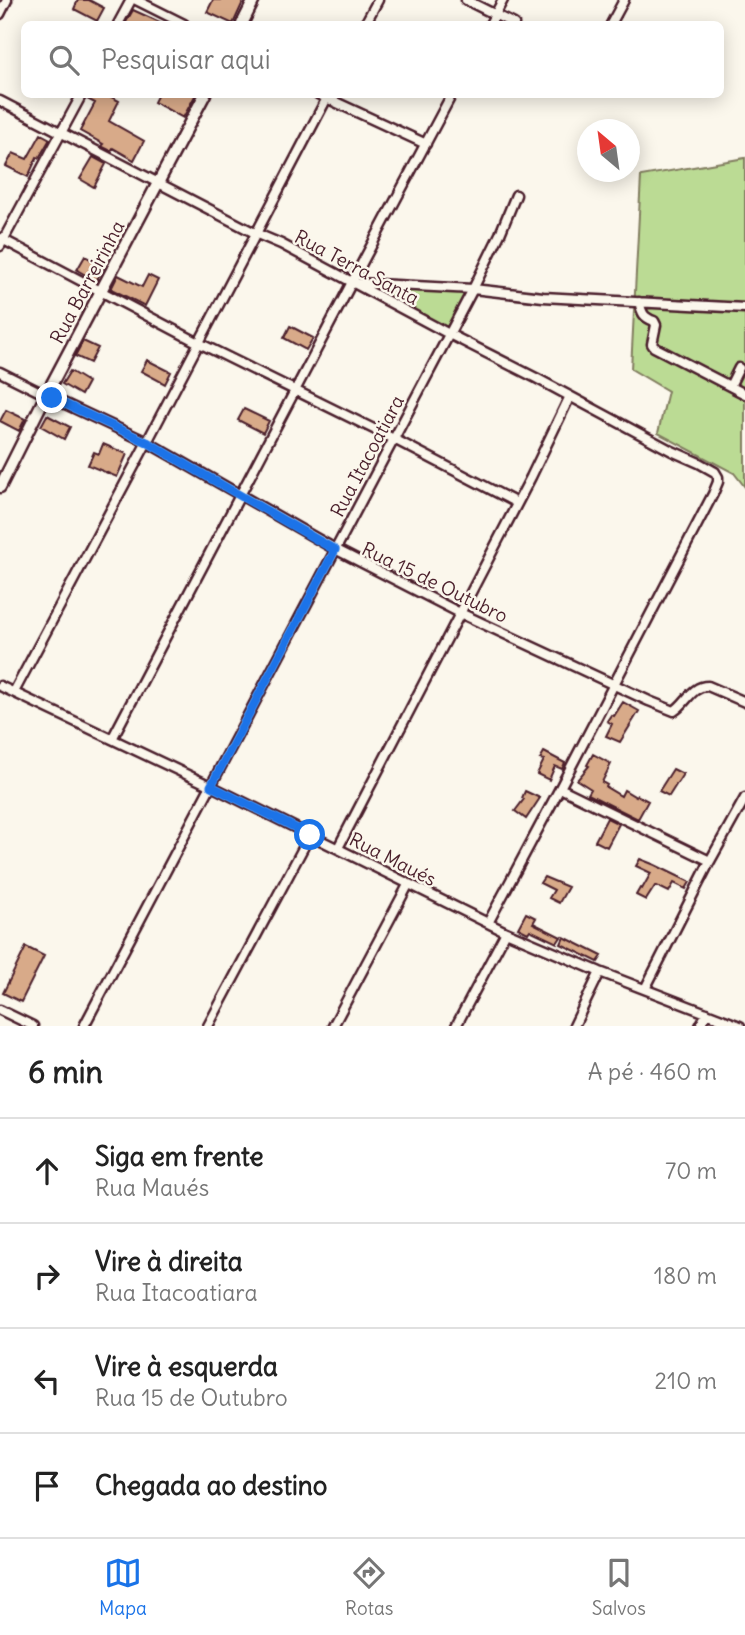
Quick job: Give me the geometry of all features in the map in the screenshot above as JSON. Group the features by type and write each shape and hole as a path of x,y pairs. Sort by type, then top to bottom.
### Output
{"street":[{"path":"0,14 7,0"},
{"path":"120,21 131,0"},
{"path":"136,0 178,21"},
{"path":"244,21 254,0"},
{"path":"367,21 378,0"},
{"path":"466,0 508,21"},
{"path":"492,21 503,0"},
{"path":"613,21 624,0"},
{"path":"80,98 1,241 517,503"},
{"name":"Rua Barreirinha","path":"0,487 203,98"},
{"path":"14,692 199,343 323,98"},
{"path":"328,98 426,144"},
{"path":"113,739 450,98"},
{"name":"Rua Terra Santa","path":"0,101 281,244 715,472 718,482 614,685"},
{"name":"Rua Itacoatiara","path":"84,1026 473,289 516,195"},
{"path":"353,282 473,289 543,297 745,308"},
{"path":"639,302 642,313 656,325 652,344 654,347 745,394"},
{"path":"730,386 739,368"},
{"name":"Rua 15 de Outubro","path":"0,372 147,442 335,550 460,613 670,710 678,709 694,690 703,686 745,702"},
{"path":"338,848 570,397"},
{"path":"488,923 614,685"},
{"name":"Rua Maués","path":"0,686 211,786 506,932 740,1026"},
{"path":"560,788 710,861"},
{"path":"645,989 745,798"},
{"path":"208,1026 310,835"},
{"path":"333,1026 408,885"},
{"path":"456,1026 506,932"},
{"path":"574,1026 600,972"},
{"path":"0,1010 33,1026"},
{"path":"700,1026 707,1013"}],"green space":[{"path":"745,158 745,487 734,473 658,433 668,391 631,369 641,176"},
{"path":"352,282 471,290 448,334"}],"building":[{"path":"78,0 89,0 104,8 97,21 74,9"},
{"path":"213,0 244,0 234,21 226,21 207,12"},
{"path":"133,10 157,21 127,21"},
{"path":"113,98 119,101 109,121 144,141 134,160 113,148 111,151 101,146 103,144 80,131 95,103 87,99"},
{"path":"156,98 194,98 183,118 154,102"},
{"path":"41,134 50,139 39,158 37,157 28,177 6,166 13,153 27,159"},
{"path":"93,157 106,164 94,187 80,179"},
{"path":"85,256 104,267 96,281 77,270"},
{"path":"118,275 142,287 148,275 158,280 145,306 111,289"},
{"path":"290,326 313,338 306,350 284,338"},
{"path":"83,341 98,348 90,363 75,356"},
{"path":"147,360 171,372 165,384 141,371"},
{"path":"70,371 88,382 81,395 62,384"},
{"path":"244,409 269,421 263,433 238,420"},
{"path":"6,410 25,419 19,431 0,421"},
{"path":"47,415 70,427 64,439 41,426"},
{"path":"103,444 127,454 117,477 88,465 94,452 99,454"},
{"path":"623,702 639,711 620,742 606,736 612,724 607,721 611,715 614,716"},
{"path":"544,752 565,763 562,769 555,766 549,780 537,774 544,760 540,759"},
{"path":"593,754 611,764 602,782 606,787 621,796 624,790 648,801 638,819 588,794 591,789 577,780 589,766 587,765"},
{"path":"673,769 683,774 669,796 659,791"},
{"path":"525,791 540,798 526,819 515,811 524,799 522,798"},
{"path":"607,818 619,824 607,847 595,841"},
{"path":"640,859 690,882 686,889 674,883 669,892 655,886 646,900 636,895 651,873 636,866"},
{"path":"544,877 568,887 559,903 549,898 554,890 540,883"},
{"path":"526,913 536,918 533,923 561,937 557,943 530,930 528,933 518,928"},
{"path":"564,937 602,956 598,962 561,944"},
{"path":"26,947 44,956 21,1002 3,993"}],"route":[{"path":"52,398 147,442 335,550 211,786 310,835"}]}
